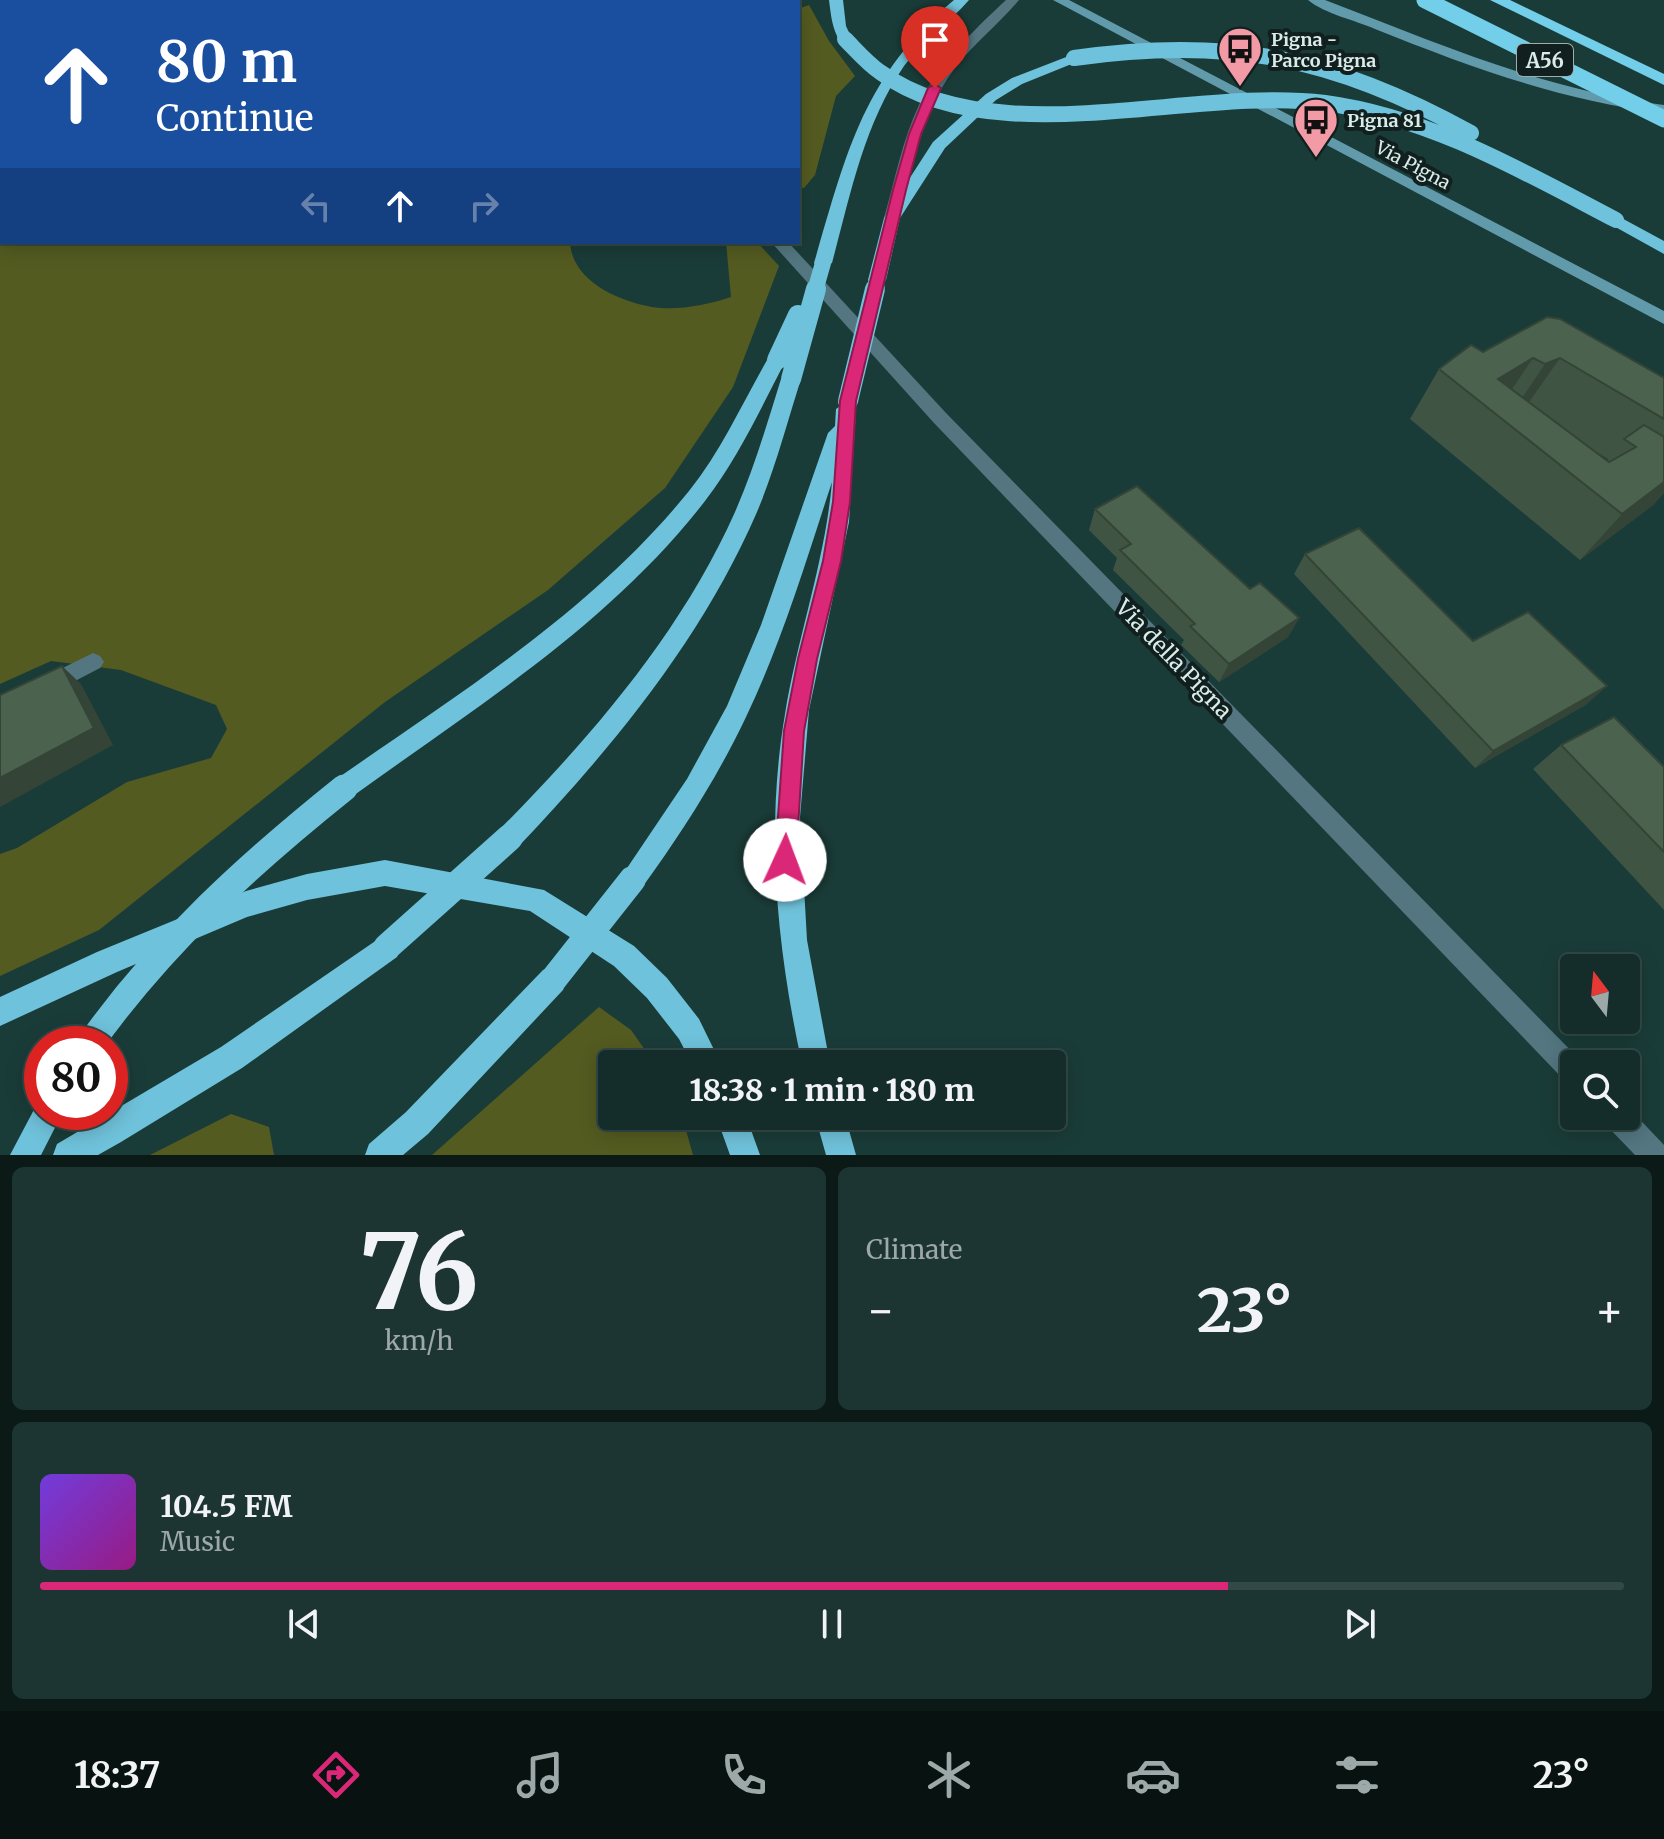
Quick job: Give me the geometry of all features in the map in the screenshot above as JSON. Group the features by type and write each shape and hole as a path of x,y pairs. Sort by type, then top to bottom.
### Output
{"highway":[{"path":"836,0 839,26 845,39 868,63 904,86 947,102 992,113 1051,117 1199,102 1272,99 1377,112 1446,134 1616,220"},
{"path":"68,1155 151,1110 231,1061 387,947 509,838 605,737 672,646 739,528 791,379 866,125 897,66 924,35 962,0"},
{"name":"A56","path":"1425,0 1664,119"},
{"name":"A56","path":"1498,0 1664,80"},
{"path":"380,1155 417,1123 553,980 671,828 709,764 748,686 847,405 892,218 939,145 991,97 1017,81 1074,58 1154,46 1216,47 1283,57 1350,74 1442,115 1664,248"},
{"path":"103,1026 128,990 208,902 256,857 344,788 551,638 636,565 699,494 726,454 777,360 823,263"},
{"path":"813,1050 792,938 786,847 794,731 807,659 832,561 841,502 847,405"},
{"path":"0,1012 107,962 246,904 307,887 385,873 535,899 624,956 657,988 689,1029 700,1050"},
{"path":"25,1155 38,1130"},
{"path":"736,1130 745,1155"},
{"path":"834,1130 841,1155"}],"main road":[{"name":"Via Pigna","path":"1059,0 1664,318"},
{"path":"1314,0 1561,94 1628,107 1664,109"},
{"path":"1357,0 1388,24 1426,43"}],"street":[{"path":"892,218 915,134 935,88 961,52 1013,0"},
{"name":"Via della Pigna","path":"781,244 940,418 1560,1058"},
{"path":"0,710 93,662"},
{"path":"1630,1130 1654,1155"}],"green space":[{"path":"809,5 829,41 855,76 836,96 815,175 804,188 800,187 800,8"},
{"path":"0,244 570,244 579,268 599,287 625,300 662,308 692,306 731,297 726,244 759,244 779,266 733,387 665,488 548,590 385,702 99,930 0,976 0,854 17,848 127,782 211,758 227,729 216,705 121,670 51,661 0,684"},
{"path":"599,1007 631,1030 645,1050 598,1050 598,1130 686,1130 693,1155 432,1155"},
{"path":"231,1114 269,1127 274,1155 150,1155"}],"building":[{"path":"1547,317 1560,319 1664,378 1664,419 1560,358 1545,364 1533,358 1498,379 1609,462 1636,447 1624,439 1644,425 1664,437 1664,482 1622,514 1439,369 1471,345 1483,352"},
{"path":"1137,486 1250,589 1260,583 1299,618 1229,664 1190,626 1195,624 1120,550 1131,544 1095,509"},
{"path":"1359,528 1473,641 1528,612 1607,686 1493,751 1305,554"},
{"path":"62,666 94,728 0,778 0,695"},
{"path":"1614,717 1664,767 1664,852 1561,745"}],"place":[{"name":"Pigna - Parco Pigna","path":"1240,88"},
{"name":"Pigna 81","path":"1316,159"}],"route":[{"path":"785,860 794,731 807,659 832,561 841,502 846,409 899,190 915,134 935,88"}]}
